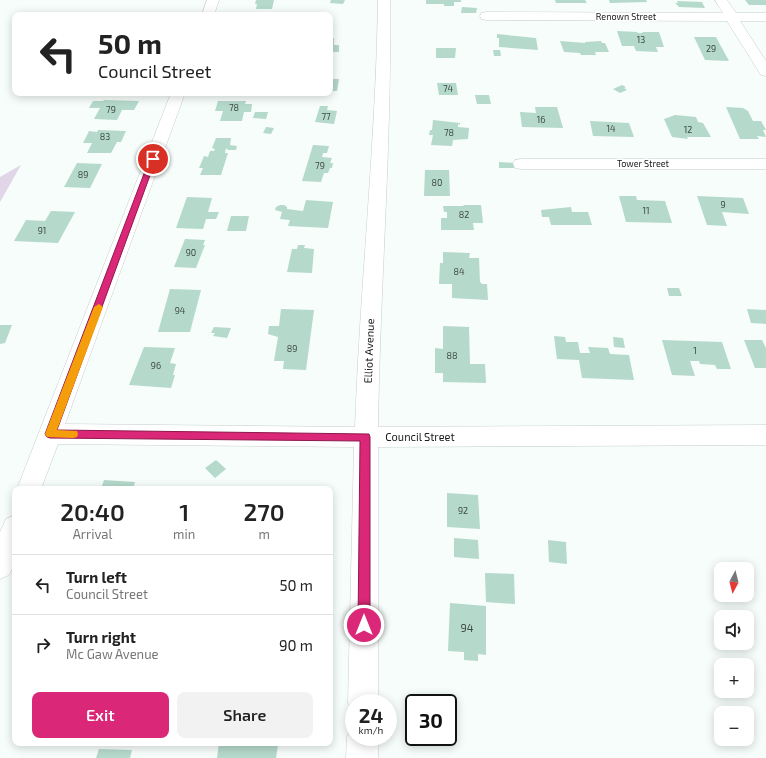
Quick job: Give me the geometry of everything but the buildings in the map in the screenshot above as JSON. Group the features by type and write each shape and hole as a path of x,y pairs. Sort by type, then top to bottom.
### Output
{"street":[{"path":"209,12 213,0"},
{"name":"Elliot Avenue","path":"363,694 365,437 385,51 384,0"},
{"path":"721,0 766,72"},
{"name":"Renown Street","path":"486,16 766,17"},
{"path":"30,486 177,96"},
{"name":"Tower Street","path":"521,164 766,164"},
{"name":"Council Street","path":"50,434 365,437 766,435"},
{"path":"0,566 12,535"},
{"path":"362,758 363,746"}],"shaded area":[{"path":"21,165 0,202 0,177"}],"slow traffic":[{"path":"73,434 50,434 99,307"}],"route":[{"path":"153,159 50,434 365,437 364,625"}]}
